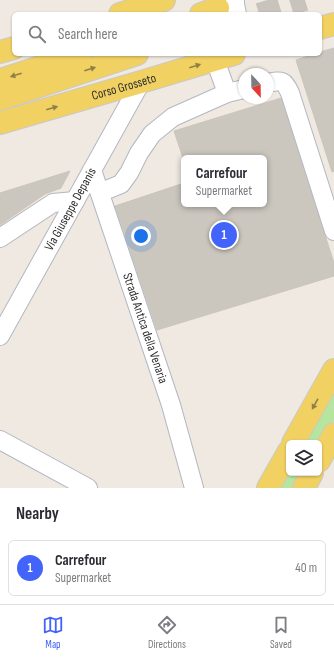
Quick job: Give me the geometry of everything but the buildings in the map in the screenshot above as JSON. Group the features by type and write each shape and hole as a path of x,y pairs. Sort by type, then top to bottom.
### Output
{"main road":[{"path":"126,12 164,0"},
{"path":"322,27 334,24"},
{"path":"0,52 12,49"},
{"path":"0,80 74,56"},
{"name":"Corso Grosseto","path":"0,99 131,56"},
{"name":"Corso Grosseto","path":"5,122 225,57"},
{"path":"295,440 334,370"},
{"path":"322,456 334,434"},
{"path":"268,488 286,456"},
{"path":"304,488 310,476"}],"street":[{"path":"99,191 121,184 152,134 173,117 236,91 225,57"},
{"path":"274,82 279,81 286,84 290,93 334,231"},
{"name":"Via Giuseppe Depanis","path":"0,336 141,82"},
{"name":"Strada Antica della Venaria","path":"92,170 171,405 194,488"},
{"path":"0,238 53,203 75,201"},
{"path":"0,440 88,488"}],"green space":[{"path":"334,389 334,421 322,442 322,440 306,440"},
{"path":"287,476 303,476 296,488 278,488"}],"tunnel":[{"path":"266,12 305,0"}],"place":[{"name":"Carrefour","path":"224,235"}]}
